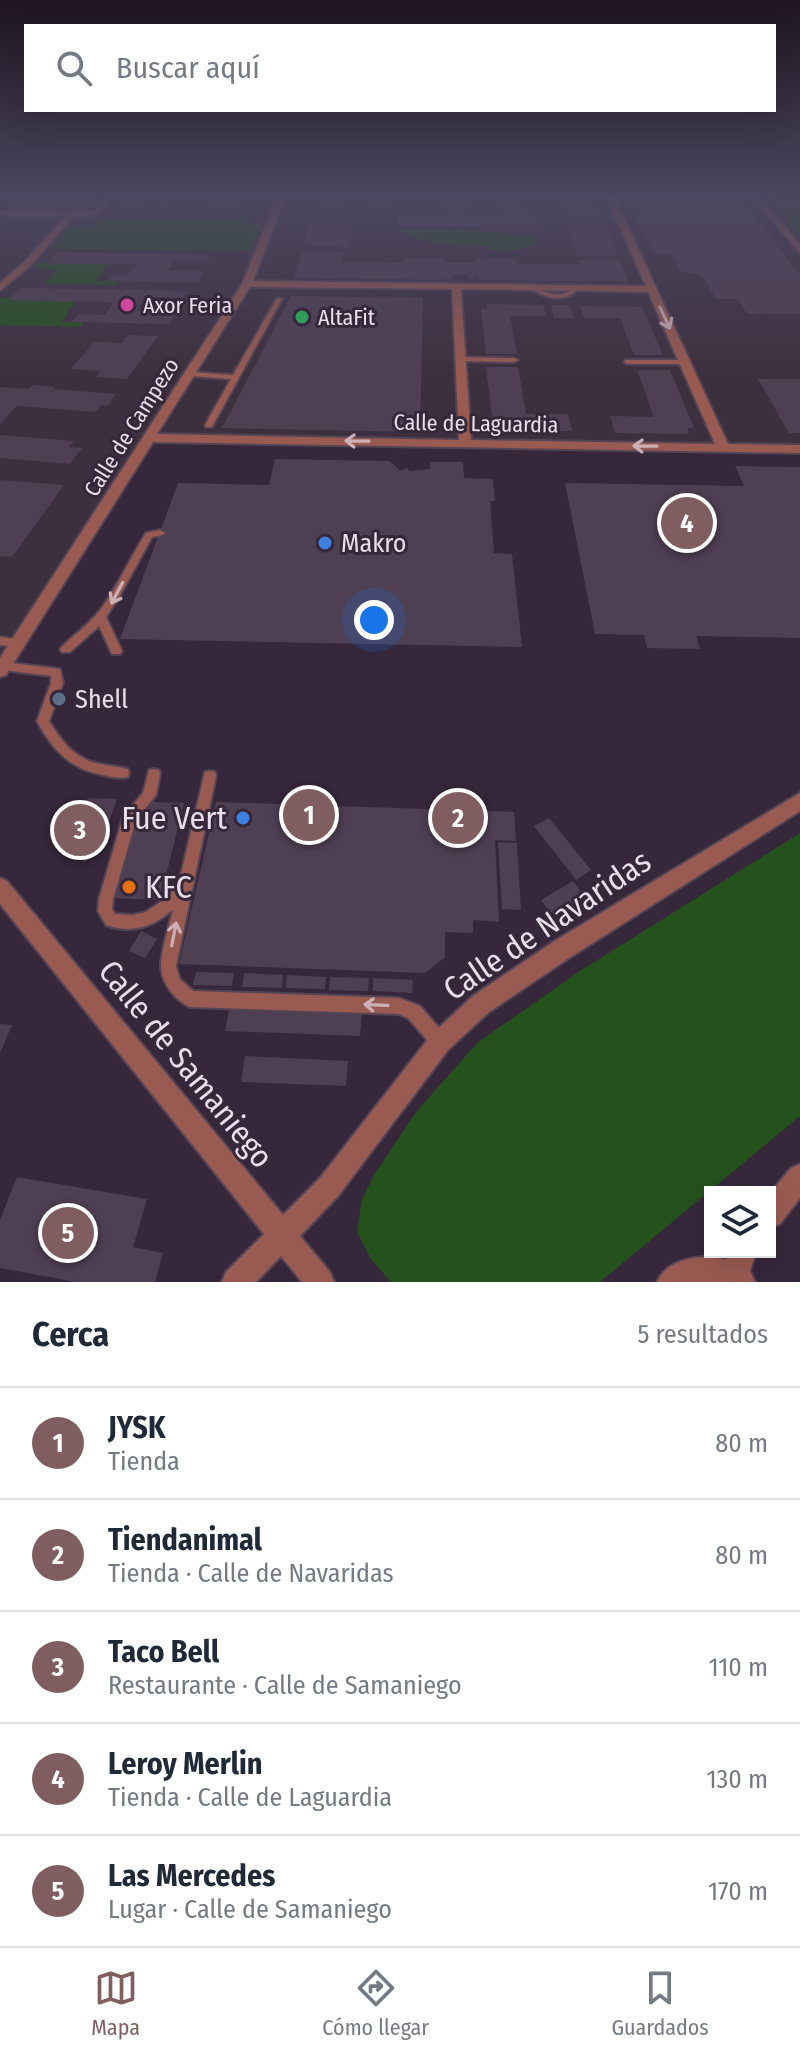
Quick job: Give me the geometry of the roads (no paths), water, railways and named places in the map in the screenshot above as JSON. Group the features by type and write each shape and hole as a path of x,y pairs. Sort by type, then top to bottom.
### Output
{"street":[{"path":"0,288 34,256"},
{"name":"Calle de Campezo","path":"2,669 247,284 258,256"},
{"path":"637,256 723,447"},
{"path":"247,284 652,289"},
{"path":"456,287 465,443"},
{"name":"Calle de Laguardia","path":"151,438 800,449"},
{"name":"Calle de Navaridas","path":"236,1282 329,1187 440,1042 481,1004 561,950 800,801"},
{"name":"Calle de Samaniego","path":"0,888 320,1282"},
{"path":"776,1207 800,1177"},
{"path":"671,1282 685,1272 739,1270"}],"lane":[{"path":"209,425 279,299"},
{"path":"460,359 514,360"},
{"path":"628,362 686,362"},
{"path":"190,374 236,377"},
{"path":"66,649 89,634 102,619 149,535 160,533"},
{"path":"102,619 116,651"},
{"path":"0,641 18,643"},
{"path":"2,669 56,672 57,683 43,721 54,742 78,764 93,770 123,773"},
{"path":"154,774 149,795 130,817 105,911 111,920 141,923 154,919 184,887"},
{"path":"210,776 168,966 174,984 190,999 399,1006 414,1012 440,1042"}],"place":[{"name":"Axor Feria","path":"127,305"},
{"name":"AltaFit","path":"302,317"},
{"name":"Leroy Merlin","path":"687,523"},
{"name":"Makro","path":"325,543"},
{"name":"Shell","path":"59,699"},
{"name":"JYSK","path":"309,815"},
{"name":"Fue Vert","path":"243,818"},
{"name":"Tiendanimal","path":"458,818"},
{"name":"Taco Bell","path":"80,830"},
{"name":"KFC","path":"129,887"},
{"name":"Las Mercedes","path":"68,1233"}]}
